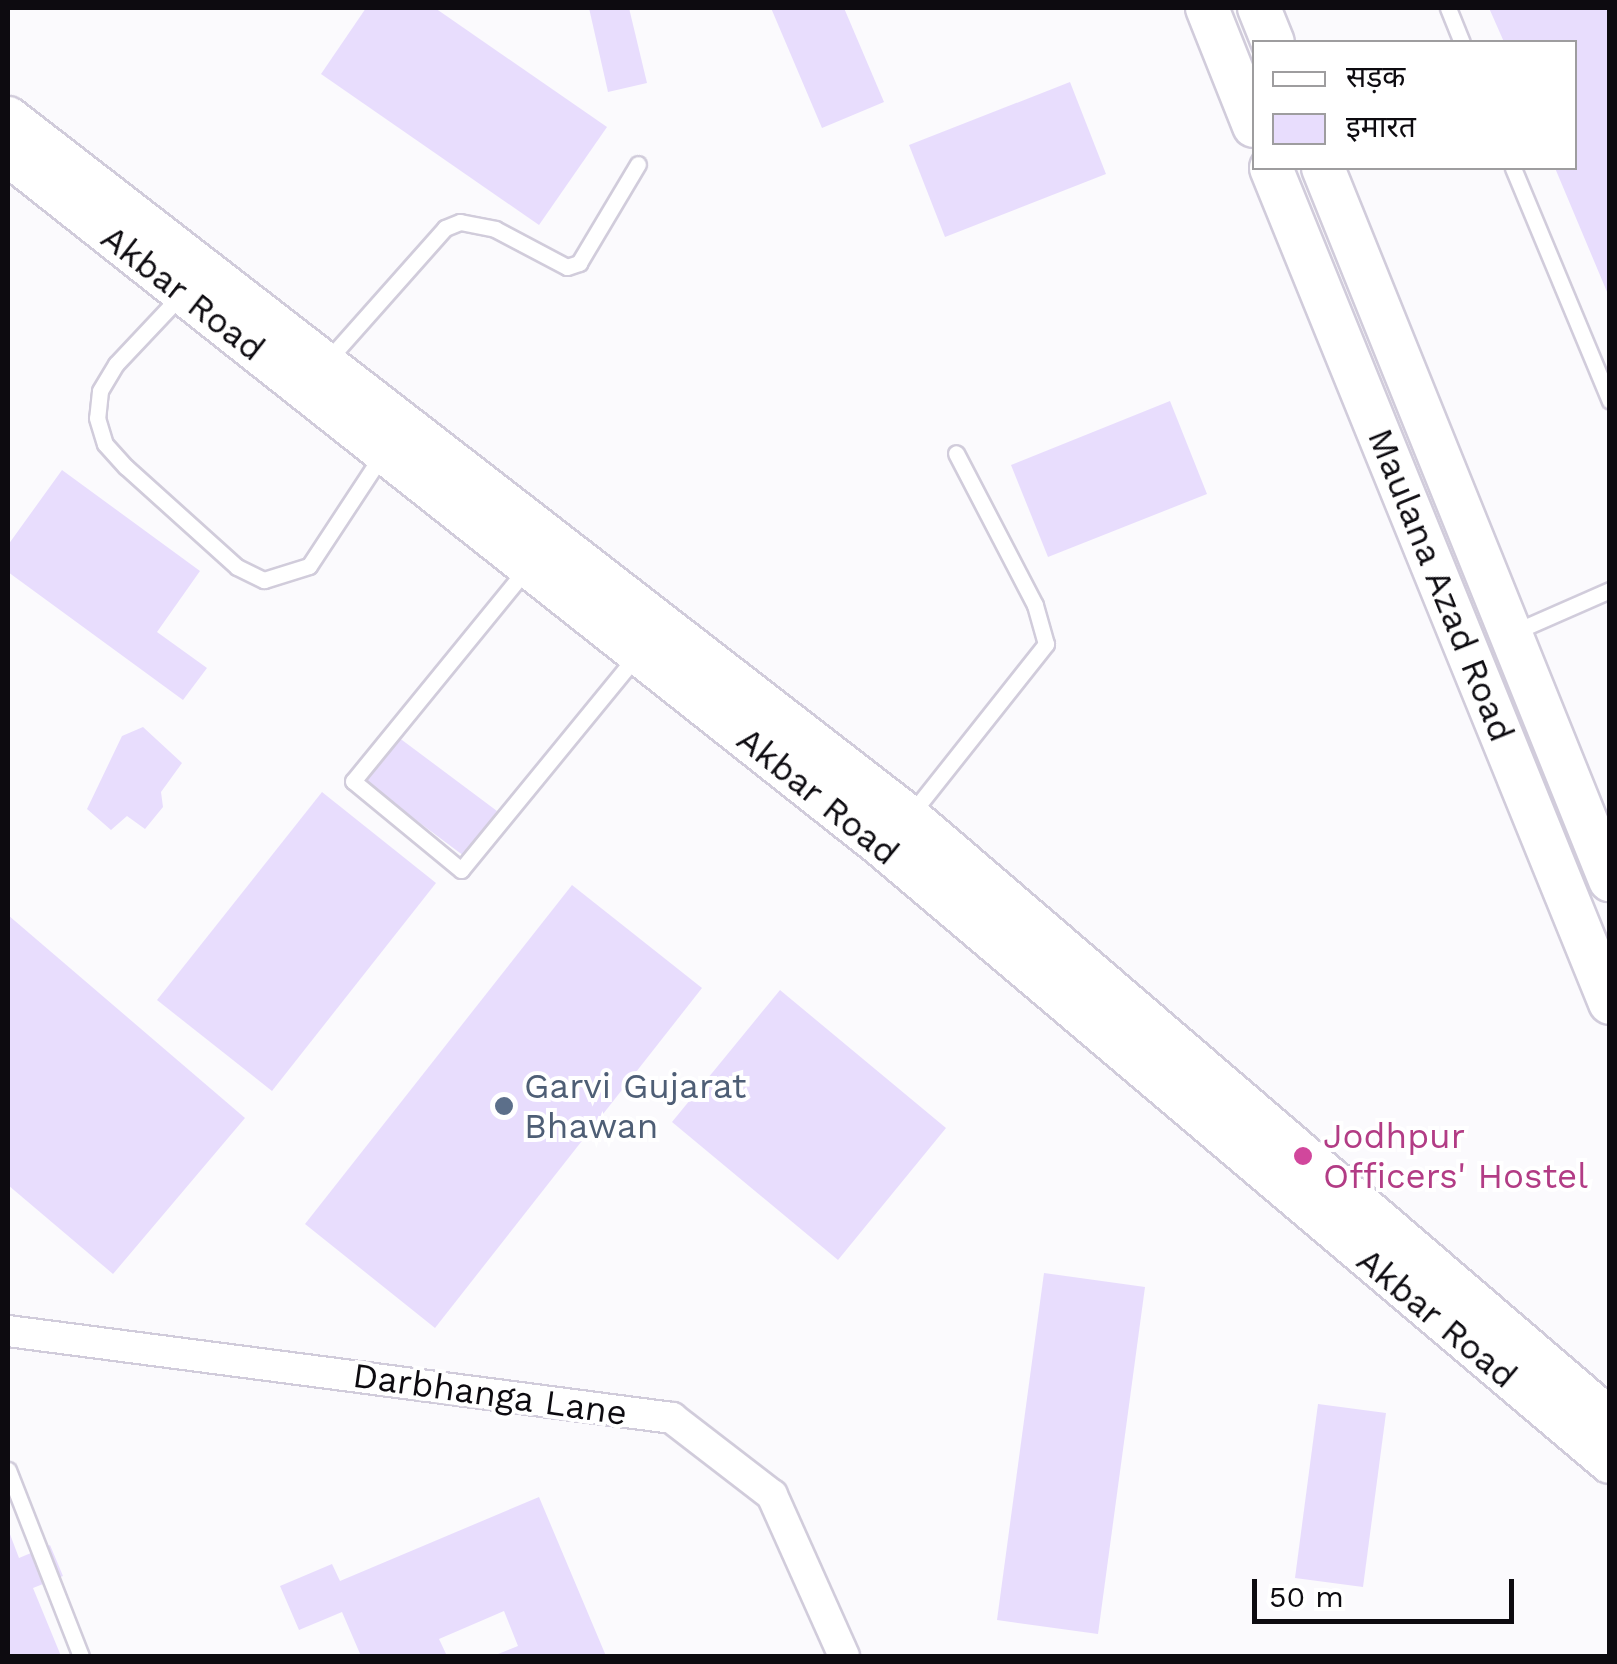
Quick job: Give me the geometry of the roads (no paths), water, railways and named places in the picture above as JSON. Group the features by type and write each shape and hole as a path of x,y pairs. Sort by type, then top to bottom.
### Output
{"main road":[{"path":"1207,8 1252,121"},
{"path":"1259,8 1272,40"},
{"name":"Akbar Road","path":"8,118 327,361 1610,1420"},
{"name":"Akbar Road","path":"8,154 639,653 895,831 1610,1462"},
{"name":"Maulana Azad Road","path":"1272,170 1610,1003"},
{"name":"Maulana Azad Road","path":"1325,170 1610,880"}],"street":[{"name":"Darbhanga Lane","path":"8,1331 672,1418 772,1496 844,1656"}],"lane":[{"path":"1448,8 1461,40"},
{"path":"327,361 445,228 460,222 495,230 566,267 579,263 638,164"},
{"path":"1515,170 1604,374 1610,401"},
{"path":"183,293 116,364 100,391 97,418 104,444 237,567 264,580 308,566 384,452"},
{"path":"895,831 1046,644 1034,606 956,453"},
{"path":"528,567 352,781 461,870 639,653"},
{"path":"1510,633 1610,590"},
{"path":"8,1470 82,1656"}],"place":[{"name":"Garvi Gujarat Bhawan","path":"504,1106"},
{"name":"Jodhpur Officers' Hostel","path":"1303,1156"}]}
